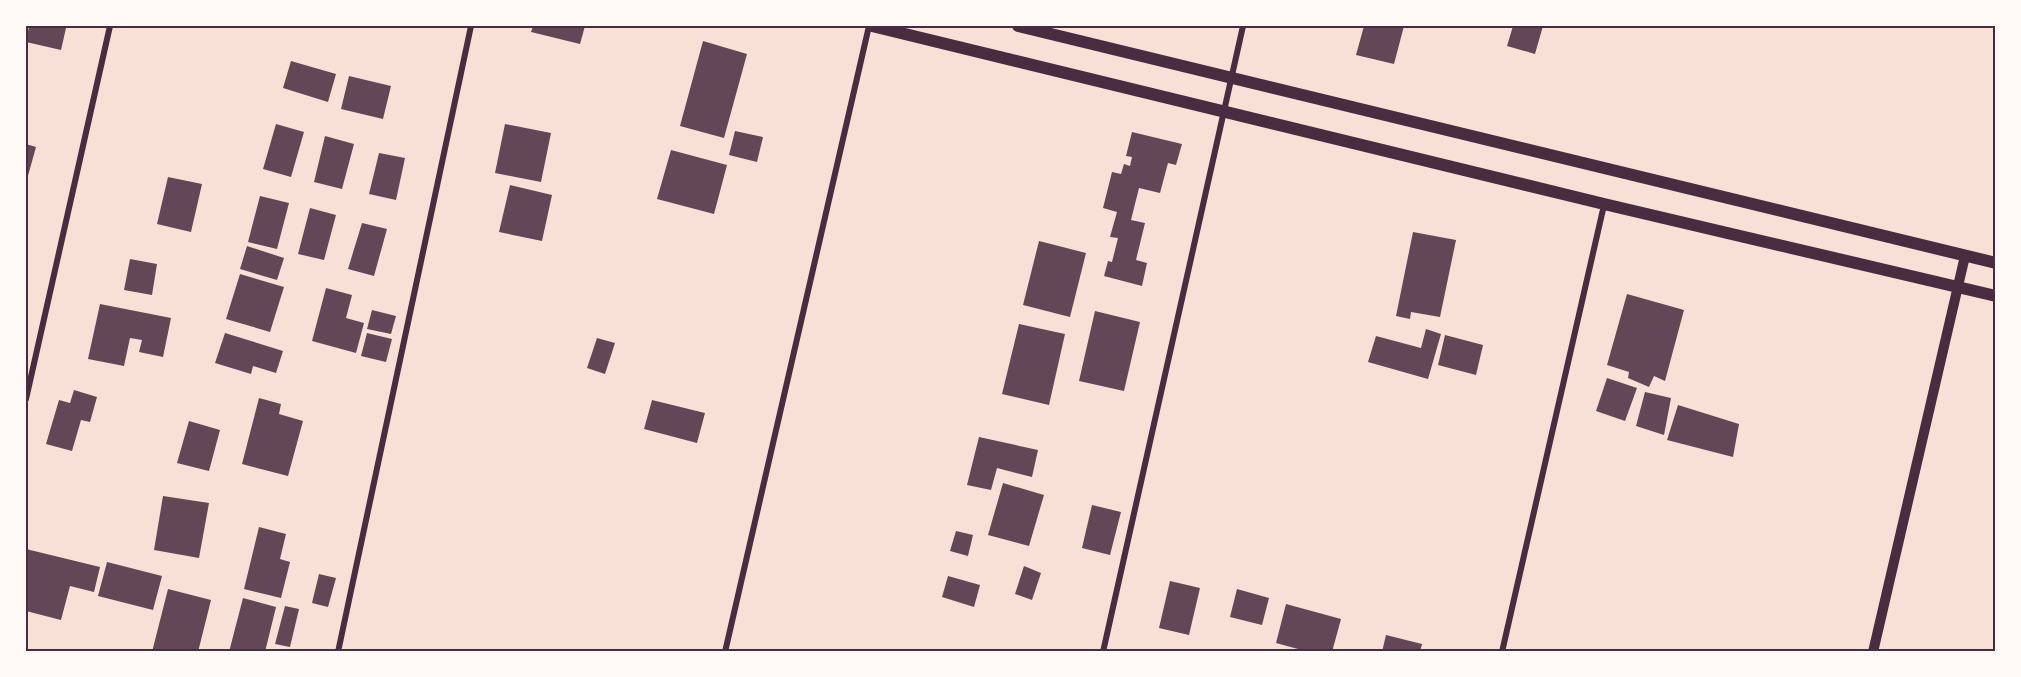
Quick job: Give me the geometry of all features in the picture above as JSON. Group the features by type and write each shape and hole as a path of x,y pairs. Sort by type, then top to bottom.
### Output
{"main road":[{"path":"871,26 1604,204 1995,296"},
{"path":"1018,26 1995,263"}],"street":[{"path":"26,399 110,26"},
{"path":"338,651 471,26"},
{"path":"725,651 871,26"},
{"path":"1103,651 1243,26"},
{"path":"1502,651 1604,204"},
{"path":"1873,651 1965,256"}],"building":[{"path":"29,26 66,28 61,50 26,42"},
{"path":"533,26 585,26 580,44 531,32"},
{"path":"1364,26 1404,26 1394,64 1356,55"},
{"path":"1513,26 1543,26 1535,54 1507,46"},
{"path":"703,41 747,54 724,138 680,126"},
{"path":"291,61 336,74 328,102 283,88"},
{"path":"349,76 391,86 383,119 341,109"},
{"path":"276,124 304,132 291,177 263,169"},
{"path":"505,124 551,133 541,182 495,173"},
{"path":"735,131 763,137 757,162 729,155"},
{"path":"1132,132 1182,144 1176,165 1168,163 1160,193 1139,188 1131,220 1145,223 1136,260 1147,263 1142,286 1104,276 1108,261 1112,262 1118,238 1110,237 1117,212 1103,208 1112,172 1121,174 1124,164 1130,166 1132,157 1126,156"},
{"path":"325,136 354,144 342,189 314,182"},
{"path":"26,144 36,147 26,183"},
{"path":"671,150 727,165 714,214 657,199"},
{"path":"379,153 405,158 396,200 369,194"},
{"path":"168,177 202,184 191,232 157,224"},
{"path":"510,185 552,195 542,241 499,232"},
{"path":"260,196 289,203 277,249 248,242"},
{"path":"310,208 336,215 324,260 298,254"},
{"path":"362,223 387,229 374,276 348,269"},
{"path":"1413,232 1456,240 1440,317 1411,312 1410,319 1396,316"},
{"path":"1039,241 1086,253 1070,317 1023,305"},
{"path":"247,246 284,258 277,280 240,269"},
{"path":"130,259 157,264 152,295 124,290"},
{"path":"240,274 284,287 270,332 226,319"},
{"path":"326,288 352,295 346,318 364,323 356,353 312,341"},
{"path":"1627,294 1684,310 1665,381 1654,376 1649,387 1628,378 1629,372 1607,365"},
{"path":"100,304 171,318 163,357 139,352 142,340 130,338 124,366 88,359"},
{"path":"372,310 396,316 391,334 367,329"},
{"path":"1095,311 1140,322 1124,391 1079,381"},
{"path":"1019,324 1065,334 1049,405 1002,394"},
{"path":"1426,329 1441,334 1428,379 1368,362 1376,336 1421,348"},
{"path":"225,333 283,351 276,373 253,366 251,374 215,363"},
{"path":"367,333 392,339 386,362 361,356"},
{"path":"1445,335 1483,345 1476,375 1438,365"},
{"path":"597,338 615,343 605,374 587,368"},
{"path":"1607,378 1637,388 1625,421 1596,411"},
{"path":"74,390 97,397 90,422 81,420 72,451 46,444 59,400 70,403"},
{"path":"1645,392 1671,398 1664,435 1636,426"},
{"path":"259,398 281,404 279,414 303,421 288,476 242,464"},
{"path":"652,400 705,413 697,443 644,429"},
{"path":"1678,405 1739,424 1733,457 1667,440"},
{"path":"189,421 220,430 209,471 177,463"},
{"path":"979,437 1038,450 1032,477 997,468 991,490 967,485"},
{"path":"1003,483 1044,495 1029,546 988,535"},
{"path":"163,496 209,503 199,558 154,550"},
{"path":"1092,505 1121,512 1110,555 1082,548"},
{"path":"259,527 286,534 280,559 290,562 281,598 244,589"},
{"path":"956,531 973,535 968,556 950,551"},
{"path":"26,549 100,567 94,592 70,586 61,620 26,611"},
{"path":"107,562 162,576 153,610 98,596"},
{"path":"1024,566 1041,573 1032,600 1015,594"},
{"path":"319,574 336,578 328,607 312,603"},
{"path":"948,576 980,585 974,607 942,597"},
{"path":"1170,581 1200,588 1189,635 1159,628"},
{"path":"168,589 211,600 198,652 152,652"},
{"path":"1237,589 1269,598 1262,625 1230,617"},
{"path":"243,598 276,607 265,652 229,652"},
{"path":"1286,604 1341,619 1332,652 1309,652 1276,643"},
{"path":"285,606 299,609 290,647 275,644"},
{"path":"1386,635 1422,644 1420,652 1382,652"}]}
